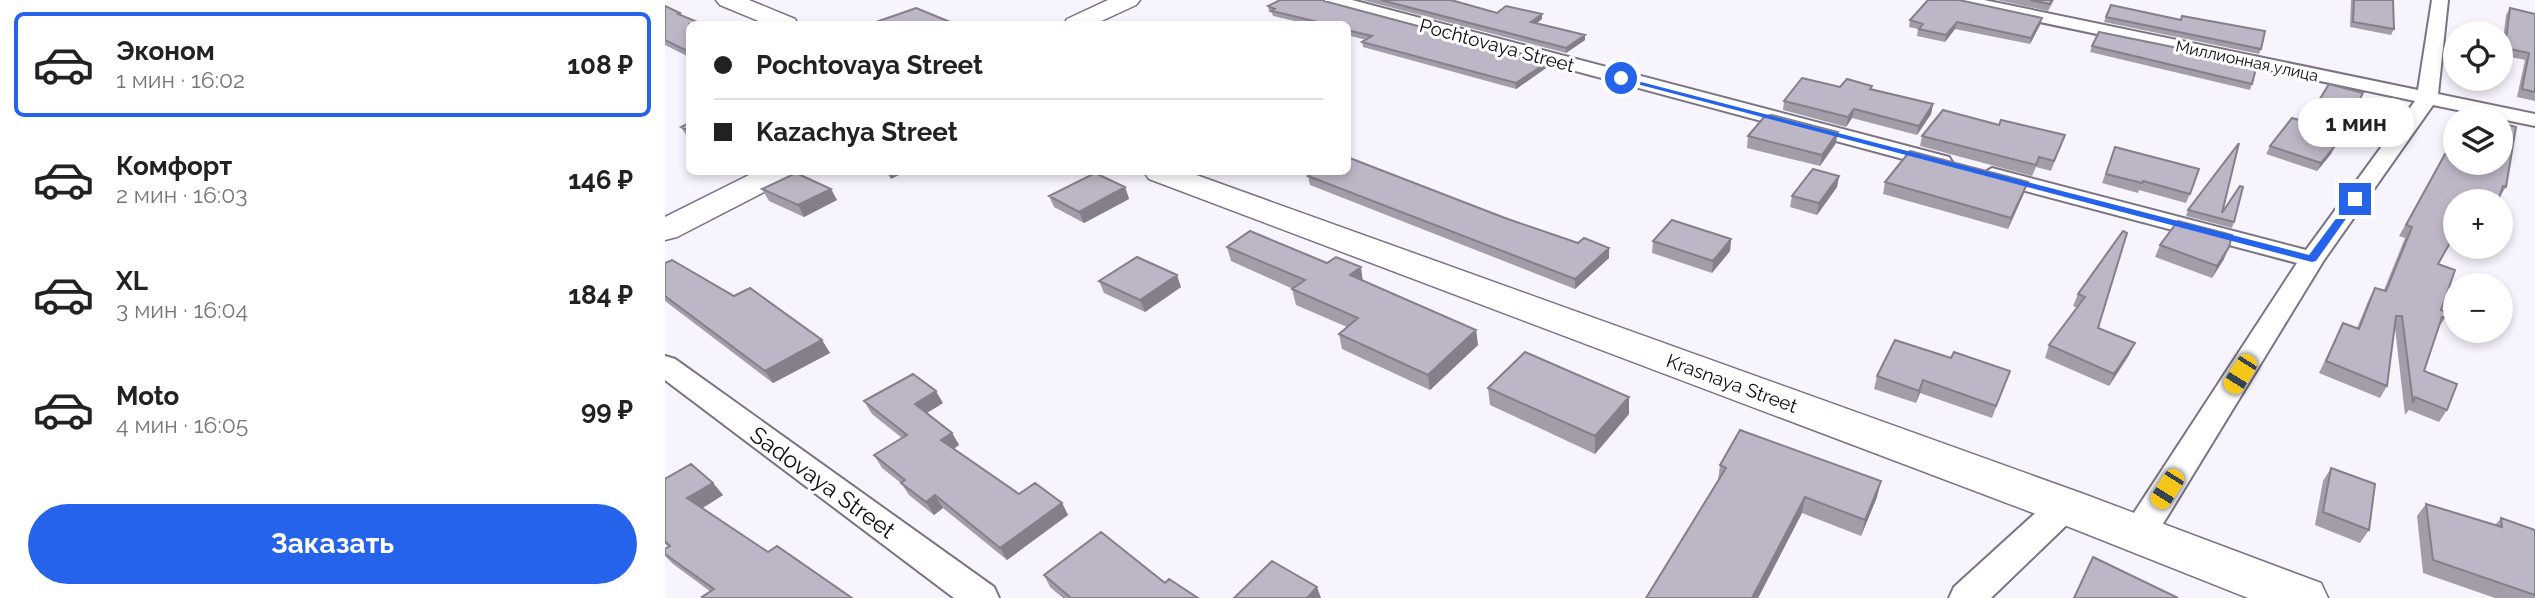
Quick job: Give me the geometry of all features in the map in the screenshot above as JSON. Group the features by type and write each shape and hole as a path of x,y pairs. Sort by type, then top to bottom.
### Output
{"street":[{"path":"728,0 779,21"},
{"path":"1082,21 1128,0"},
{"name":"Pochtovaya Street","path":"1332,0 2312,259"},
{"name":"Миллионная улица","path":"1959,0 2535,120"},
{"path":"2138,534 2312,259 2427,99 2440,0"},
{"path":"665,230 772,175"},
{"name":"Krasnaya Street","path":"1168,175 2065,506 2303,598"},
{"name":"Sadovaya Street","path":"665,366 981,598"},
{"path":"1967,598 2065,506"}],"building":[{"path":"1280,0 1324,0 1549,61 1516,83 1362,42 1372,36 1351,31 1351,21 1314,21 1272,11 1275,9 1268,6"},
{"path":"1381,0 1451,0 1497,13 1506,6 1542,14 1531,22 1585,35 1566,48"},
{"path":"1928,0 1959,0 2042,18 2031,38 1957,22 1946,35 1919,29 1923,24 1910,20"},
{"path":"2030,0 2052,0 2050,4"},
{"path":"2354,0 2393,0 2394,29 2353,22"},
{"path":"2111,5 2181,20 2182,16 2265,31 2261,49 2106,17"},
{"path":"665,6 695,21 686,21 686,50 665,40"},
{"path":"916,8 948,21 879,21"},
{"path":"2510,8 2535,14 2535,92 2522,89 2529,53 2513,50 2513,21 2508,21"},
{"path":"2099,32 2257,64 2252,84 2092,46"},
{"path":"1802,78 1840,87 1847,79 1872,86 1870,89 1933,104 1919,126 1854,109 1848,117 1784,101"},
{"path":"2329,84 2363,93 2335,146 2321,163 2270,146 2292,118 2306,122"},
{"path":"1943,110 1999,125 2001,120 2065,135 2054,161 2039,157 2036,165 1922,136"},
{"path":"1772,115 1838,132 1822,155 1748,136 1765,116"},
{"path":"2239,143 2222,213 2240,186 2243,187 2234,222 2188,210"},
{"path":"2115,147 2199,169 2190,194 2106,174"},
{"path":"1910,151 2028,182 2011,218 1885,182"},
{"path":"2443,158 2443,175 2508,175 2506,187 2503,186 2502,189 2443,189 2443,255 2438,264 2455,270 2454,273 2443,273 2443,317 2424,371 2457,384 2447,410 2415,397 2413,403 2402,316 2396,316 2387,386 2326,361 2343,323 2359,329 2375,288 2386,291 2412,227 2406,225"},
{"path":"1351,159 1505,218 1578,243 1584,238 1609,248 1575,279 1308,176 1351,175"},
{"path":"1813,169 1839,176 1819,203 1792,196"},
{"path":"792,175 800,175 831,189 798,205 762,189"},
{"path":"1091,175 1099,175 1125,187 1079,212 1049,196"},
{"path":"1672,220 1731,239 1713,261 1653,241"},
{"path":"2178,221 2232,235 2229,247 2217,266 2160,245"},
{"path":"1250,231 1327,263 1336,257 1361,267 1350,275 1476,330 1428,375 1339,334 1358,318 1292,289 1305,280 1227,247"},
{"path":"2123,231 2127,233 2098,328 2135,343 2114,374 2049,345 2085,297 2078,294"},
{"path":"1137,257 1177,275 1140,300 1099,281"},
{"path":"672,260 734,296 750,288 822,340 765,371 665,296 665,263"},
{"path":"1895,340 1951,358 1954,352 2010,371 1996,406 1923,380 1919,391 1877,376"},
{"path":"1525,352 1629,397 1595,436 1488,388"},
{"path":"913,374 936,391 915,404 952,433 941,440 1019,494 1035,483 1062,503 1000,548 935,495 926,502 901,483 905,480 874,455 907,435 864,401"},
{"path":"1740,430 1881,481 1865,520 1805,497 1752,598 1646,598 1726,468 1720,465"},
{"path":"691,464 713,483 687,498 768,552 777,546 852,598 702,597 714,589 665,554 665,549 670,546 665,541 665,479"},
{"path":"2331,468 2375,484 2369,530 2323,512"},
{"path":"2426,504 2502,527 2501,518 2535,530 2535,595 2433,560"},
{"path":"1101,532 1165,583 1169,579 1198,598 1071,598 1044,575"},
{"path":"2093,557 2178,598 2074,598"},
{"path":"1272,561 1317,587 1307,598 1234,598"}],"route":[{"path":"1621,78 2312,259 2355,199"}]}
